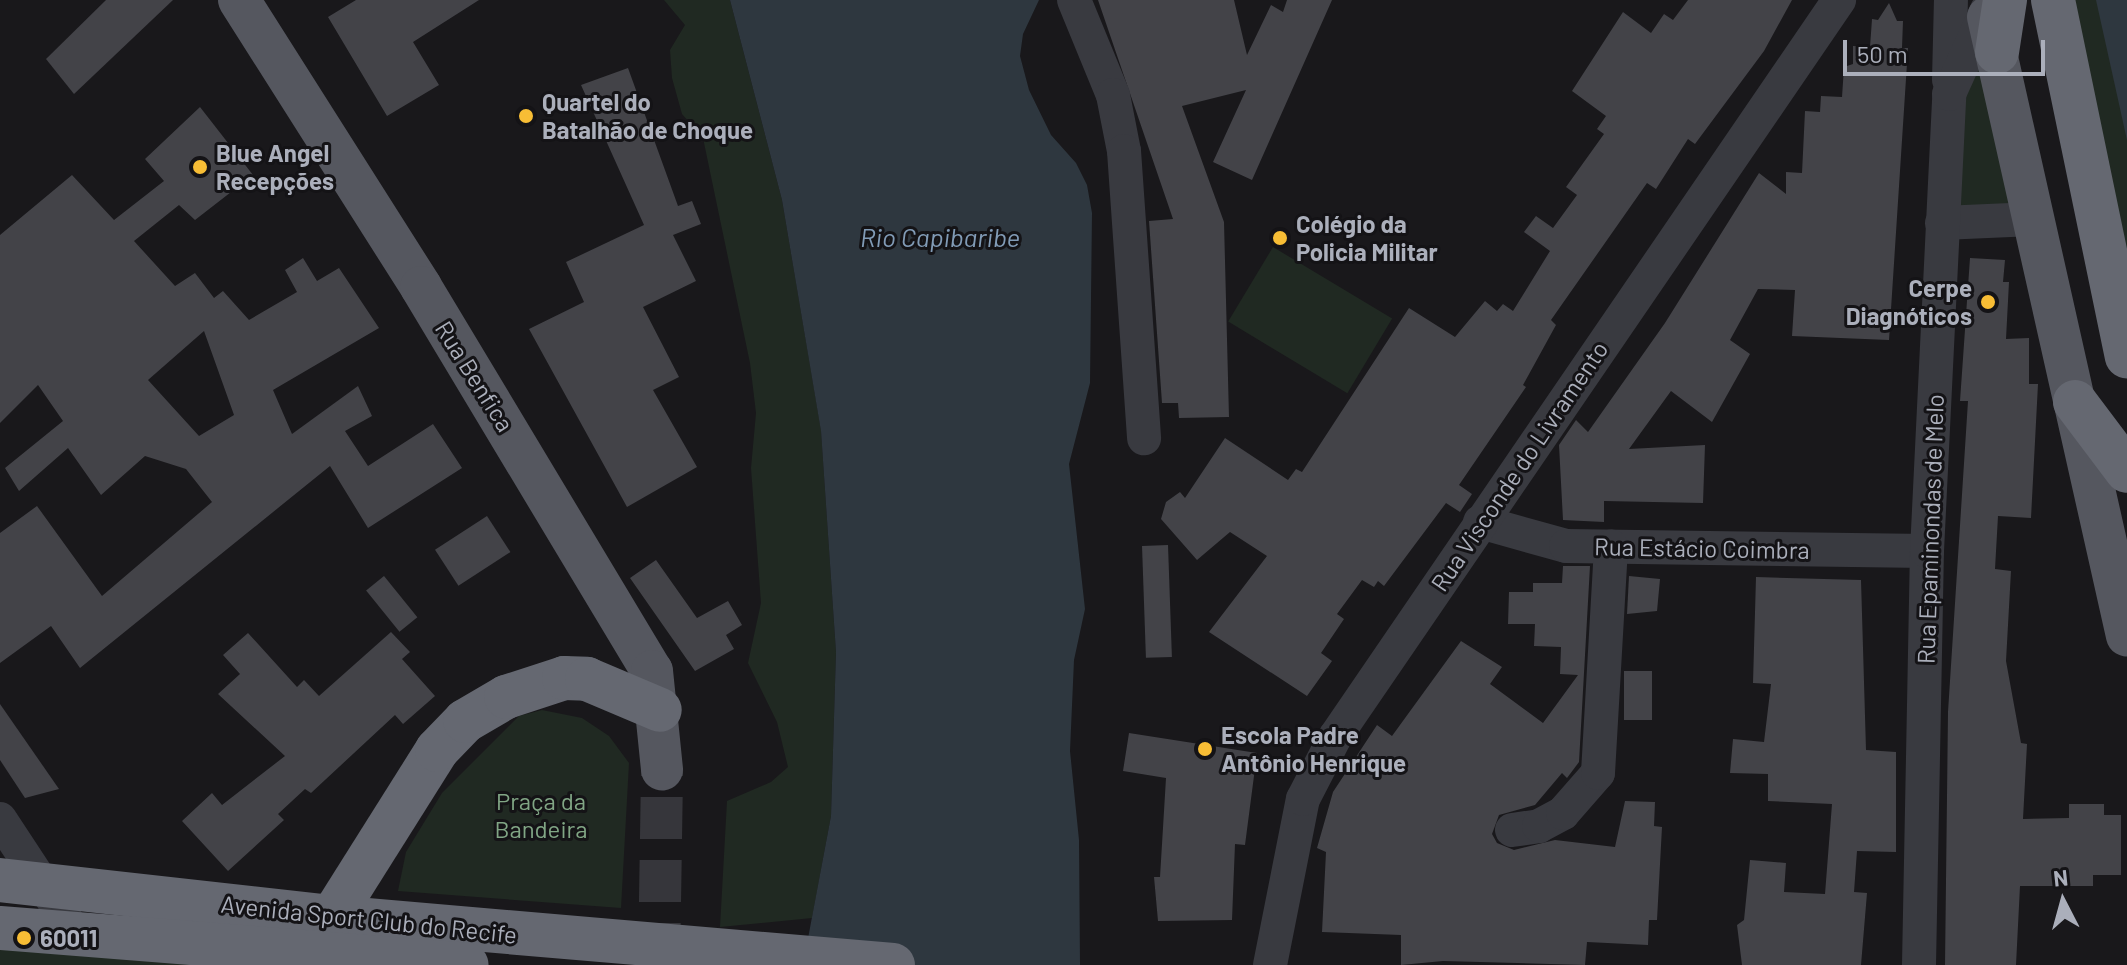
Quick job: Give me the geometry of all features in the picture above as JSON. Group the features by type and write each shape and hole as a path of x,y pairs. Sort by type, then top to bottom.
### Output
{"highway":[{"path":"2053,0 2127,356"},
{"path":"1982,3 1997,52"},
{"path":"2075,402 2127,471"},
{"path":"332,917 437,750 465,721 506,697 564,678 587,679 660,710"},
{"name":"Avenida Sport Club do Recife","path":"20,881 332,917 893,965"},
{"name":"Avenida Sport Club do Recife","path":"0,928 288,956 467,965"}],"main road":[{"name":"Rua Benfica","path":"239,0 569,528 652,671 660,710 662,769"},
{"path":"1997,52 2127,636"}],"street":[{"path":"1074,0 1113,95 1124,151 1144,438"},
{"name":"Rua Visconde do Livramento","path":"1270,965 1303,799 1335,737 1839,0"},
{"name":"Rua Epaminondas de Melo","path":"1919,965 1927,551 1949,94 1982,3"},
{"path":"1942,223 2034,219"},
{"name":"Rua Estácio Coimbra","path":"1480,522 1545,542 1611,546 1927,551"},
{"path":"1512,830 1539,826 1563,813 1598,773 1611,546"},
{"path":"0,819 20,881 75,933"}],"green space":[{"path":"664,0 730,0 782,200 821,430 836,652 831,816 812,918 720,927 727,801 771,782 788,767 777,722 748,663 761,603 751,468 756,413 750,363 703,138 682,114 672,78 670,50 685,25"},
{"path":"2053,0 2127,0 2127,356"},
{"path":"1987,10 2034,219 1942,223 1949,94"},
{"path":"1273,247 1392,319 1347,393 1228,322"},
{"name":"Praça da Bandeira","path":"542,710 582,718 609,736 629,763 621,908 398,891 406,852 442,793 519,716"},
{"path":"0,949 220,965 0,965"}],"water":[{"name":"Rio Capibaribe","path":"730,0 1039,0 1023,34 1020,56 1029,90 1051,135 1076,163 1087,185 1092,213 1090,383 1069,464 1085,609 1074,660 1070,751 1079,840 1080,965 803,965 831,816 836,652 821,431 782,200"},
{"path":"2096,0 2127,0 2127,140"}],"building":[{"path":"106,0 173,0 74,94 46,59"},
{"path":"356,0 479,0 413,42 439,85 387,116 328,17"},
{"path":"1098,0 1234,0 1247,55 1271,5 1283,12 1287,0 1332,0 1252,180 1213,162 1246,90 1182,106 1224,222 1229,417 1179,418 1178,403 1162,403 1149,221 1173,219"},
{"path":"1688,0 1792,0 1764,51 1695,144 1688,139 1656,189 1647,183 1551,320 1556,325 1523,385 1526,387 1459,485 1472,494 1460,512 1446,503 1384,586 1378,581 1374,587 1362,580 1337,614 1344,619 1321,653 1332,661 1307,696 1209,632 1267,556 1230,532 1197,560 1161,519 1166,502 1180,492 1185,498 1225,438 1288,480 1296,469 1302,472 1409,308 1455,337 1485,301 1497,311 1503,304 1513,311 1550,251 1524,232 1536,216 1553,228 1577,195 1566,187 1604,134 1597,129 1606,116 1572,91 1623,12 1651,33 1664,14 1673,20"},
{"path":"1889,3 1897,21 1903,21 1902,48 1908,48 1889,340 1792,336 1795,290 1758,289 1730,340 1750,354 1712,422 1671,391 1629,449 1705,445 1703,503 1604,501 1604,522 1563,520 1559,445 1576,420 1588,432 1665,323 1759,173 1786,194 1786,172 1802,173 1805,111 1820,112 1821,96 1842,97 1844,67 1853,64 1853,46 1870,47 1872,19 1878,20"},
{"path":"628,68 678,206 692,201 701,224 673,235 696,281 643,307 679,377 653,390 697,467 627,507 529,329 584,302 566,262 644,225 581,85"},
{"path":"200,107 253,175 195,220 179,205 134,241 175,286 195,273 214,298 223,291 249,320 297,292 285,270 303,258 317,281 339,268 379,328 273,390 292,434 358,386 372,416 345,431 368,466 433,424 462,468 368,528 330,466 80,668 51,626 0,663 0,533 37,506 102,596 212,502 186,469 145,456 101,495 68,448 19,491 5,468 63,421 38,385 0,423 0,235 72,175 114,220 164,181 145,159","holes":["204,331 234,415 199,436 148,380"]},
{"path":"1970,258 2005,260 2003,282 2009,282 2006,339 2029,338 2029,384 2038,384 2031,518 1998,516 1995,569 2011,571 2006,661 2021,743 2027,744 2023,819 2069,818 2069,804 2104,804 2104,815 2121,815 2121,875 2093,875 2093,886 2020,886 2016,965 1945,965 1948,712 1968,401 1960,401"},
{"path":"487,516 510,552 458,586 435,550"},
{"path":"1168,545 1172,657 1146,658 1142,546"},
{"path":"656,560 697,618 728,601 742,625 726,635 734,649 695,671 630,578"},
{"path":"1563,566 1590,566 1579,762 1567,778 1562,773 1535,805 1499,815 1492,834 1497,843 1514,850 1555,840 1615,847 1625,801 1655,802 1654,826 1662,827 1657,920 1649,920 1648,945 1587,942 1585,965 1443,961 1401,965 1401,935 1322,932 1326,852 1317,848 1333,792 1377,725 1392,736 1461,641 1502,667 1490,684 1543,723 1578,675 1560,674 1561,647 1534,646 1535,624 1508,624 1509,592 1533,592 1533,583 1562,583"},
{"path":"384,576 417,617 399,632 366,590"},
{"path":"1629,576 1660,579 1657,611 1627,614"},
{"path":"1756,577 1861,580 1866,750 1896,752 1896,852 1857,851 1854,892 1867,893 1861,965 1742,965 1737,925 1744,920 1750,860 1786,863 1784,892 1825,894 1832,804 1768,801 1768,774 1730,773 1733,739 1764,742 1771,684 1753,683"},
{"path":"391,632 410,652 402,659 435,696 403,724 395,715 311,793 305,789 278,814 284,820 228,871 182,821 212,793 222,805 285,756 218,694 240,674 223,655 248,633 297,687 304,680 319,696"},
{"path":"1624,671 1652,671 1652,720 1624,720"},
{"path":"0,704 59,789 25,798 0,760"},
{"path":"1129,733 1257,753 1245,845 1235,844 1232,920 1158,921 1154,877 1160,877 1166,778 1123,771"}],"tunnel":[{"path":"659,965 662,769"}],"place":[{"name":"Quartel do Batalhão de Choque","path":"526,116"},
{"name":"Blue Angel Recepções","path":"200,167"},
{"name":"Colégio da Policia Militar","path":"1280,238"},
{"name":"Cerpe Diagnóticos","path":"1988,302"},
{"name":"Escola Padre Antônio Henrique","path":"1205,749"},
{"name":"60011","path":"24,938"}]}
